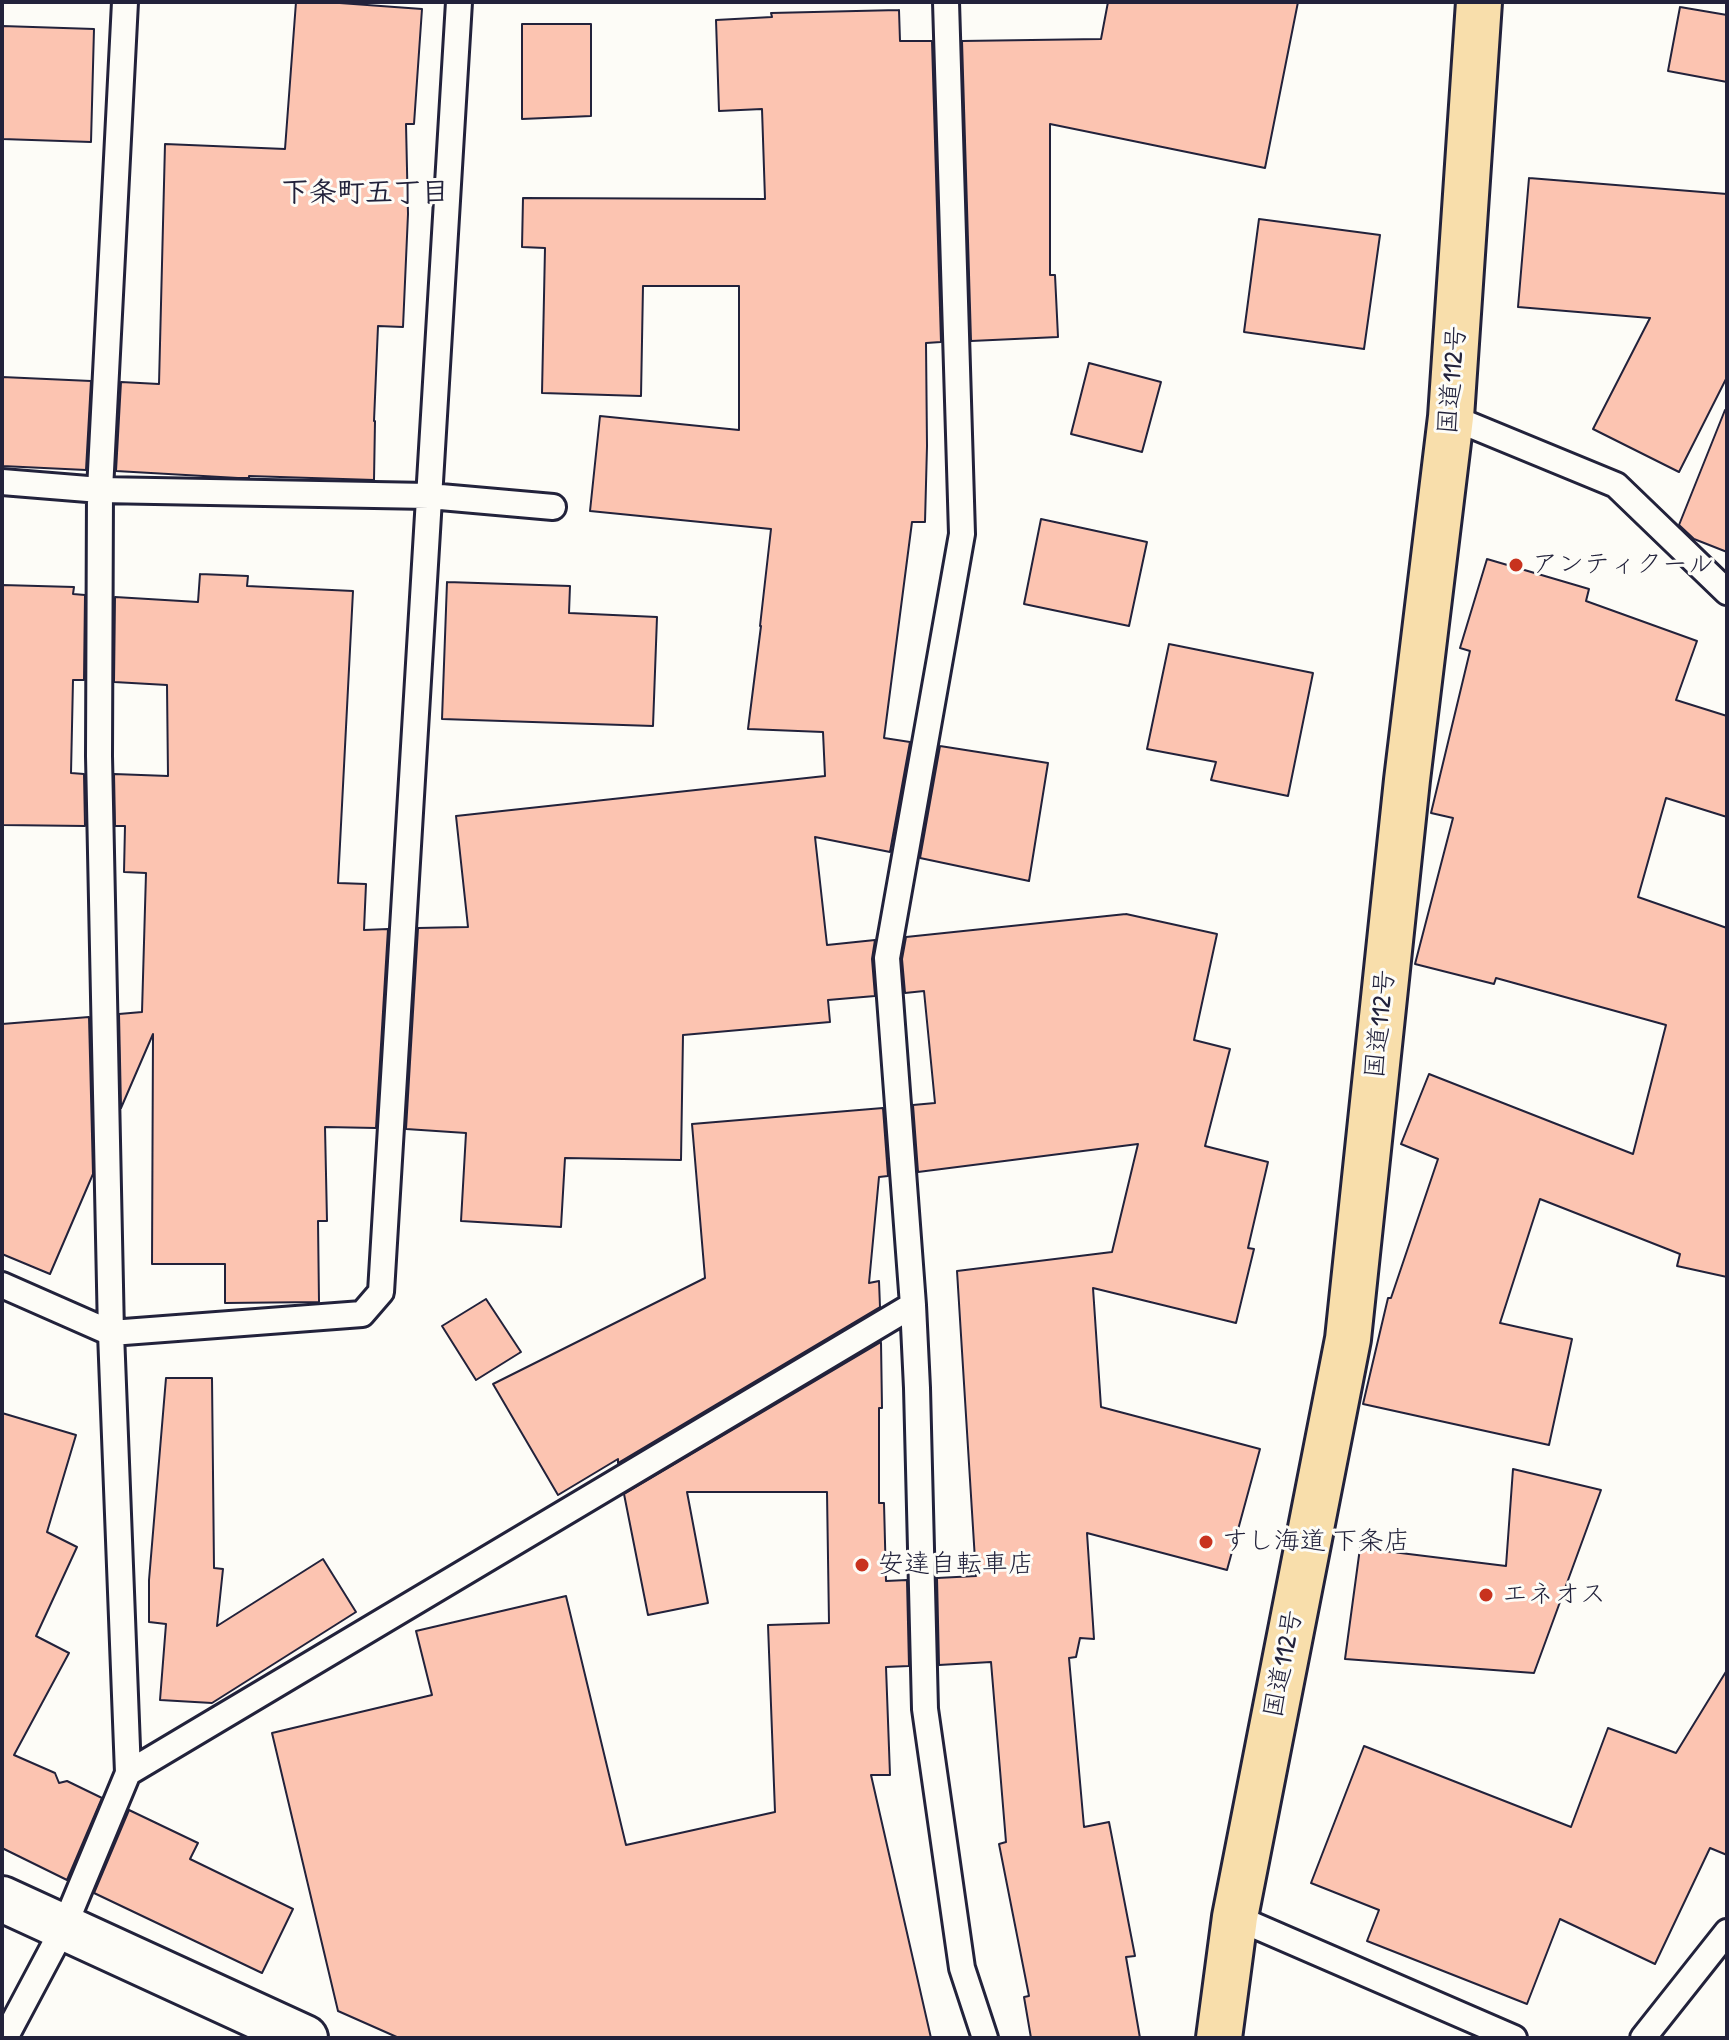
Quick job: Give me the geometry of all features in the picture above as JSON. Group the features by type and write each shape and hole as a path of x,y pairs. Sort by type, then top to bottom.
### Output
{"highway":[{"name":"国道112号","path":"1219,2038 1235,1917 1348,1339 1407,780 1451,417 1479,2"}],"street":[{"path":"2,1899 305,2038"}],"lane":[{"path":"5,2038 64,1927 128,1773 111,1333 99,756 100,490 125,2"},
{"path":"2,1285 111,1333 362,1314 381,1292 459,2"},
{"path":"946,2 962,534 887,958 913,1305 925,1709 962,1968 985,2038"},
{"path":"1451,417 1616,485 1727,592"},
{"path":"2,482 100,490 429,496 553,507"},
{"path":"128,1773 913,1305"},
{"path":"1235,1917 1514,2038"},
{"path":"1643,2038 1727,1932"}],"building":[{"path":"296,2 422,9 414,124 406,124 408,214 403,327 378,326 374,480 238,478 116,471 121,382 159,384 165,144 285,149"},
{"path":"1108,2 1298,2 1265,168 1050,124 1050,275 1055,275 1058,337 971,341 962,41 1101,39"},
{"path":"1680,7 1727,15 1727,82 1668,71"},
{"path":"899,10 900,41 932,41 941,342 926,343 925,522 912,522 884,738 910,742 890,852 815,837 827,945 875,940 872,959 875,996 828,1000 830,1022 683,1035 681,1160 565,1158 561,1227 461,1221 466,1133 406,1129 418,928 468,927 456,816 825,776 823,732 748,729 771,529 590,511 600,416 739,430 739,286 643,286 641,396 542,393 545,248 522,247 523,198 765,199 762,109 719,111 716,20 772,17 771,13"},
{"path":"522,24 591,24 591,116 522,119"},
{"path":"2,26 94,29 91,142 2,139"},
{"path":"1529,178 1727,194 1727,377 1679,472 1593,429 1650,318 1518,307"},
{"path":"1259,219 1380,235 1364,349 1244,332"},
{"path":"1089,363 1161,382 1142,452 1071,434"},
{"path":"2,377 91,381 86,470 2,466"},
{"path":"1725,410 1727,552 1694,539 1679,525"},
{"path":"1041,519 1147,542 1129,626 1024,604"},
{"path":"1487,559 1589,589 1586,601 1697,641 1676,700 1727,716 1727,817 1666,798 1638,897 1727,928 1727,1277 1677,1266 1680,1254 1540,1199 1500,1323 1572,1339 1549,1445 1363,1404 1388,1298 1391,1298 1438,1159 1401,1144 1429,1074 1633,1154 1666,1025 1496,978 1494,984 1415,964 1453,818 1431,813 1470,651 1460,648"},
{"path":"200,574 248,576 247,586 353,591 338,883 366,884 364,930 388,929 376,1128 325,1127 327,1221 318,1221 319,1302 225,1303 225,1264 152,1264 153,1034 121,1108 119,1014 142,1012 146,873 124,872 125,826 115,826 114,774 168,776 167,685 114,682 115,597 198,602"},
{"path":"447,582 570,586 569,613 657,617 653,726 442,719"},
{"path":"2,585 74,587 73,594 85,595 84,680 73,680 71,773 84,774 85,826 2,825"},
{"path":"1169,644 1313,673 1288,796 1211,780 1216,762 1147,749"},
{"path":"940,746 1048,763 1029,881 920,858"},
{"path":"1126,914 1217,934 1194,1040 1230,1049 1205,1146 1268,1162 1248,1248 1254,1249 1236,1323 1093,1288 1101,1407 1260,1449 1227,1570 1087,1533 1094,1639 1080,1638 1076,1657 1069,1658 1084,1827 1109,1822 1135,1956 1126,1957 1140,2038 1031,2038 1024,1997 1029,1996 999,1844 1006,1842 991,1662 939,1665 937,1578 976,1576 957,1271 1112,1252 1138,1144 918,1172 913,1105 935,1103 924,991 905,993 902,959 906,937"},
{"path":"89,1017 93,1174 50,1274 2,1254 2,1024"},
{"path":"883,1108 888,1176 879,1177 869,1283 879,1281 880,1307 618,1463 618,1459 558,1495 493,1384 705,1278 692,1124"},
{"path":"486,1299 521,1352 476,1380 442,1326"},
{"path":"881,1342 879,1503 884,1503 886,1581 907,1580 909,1666 886,1667 890,1775 871,1775 931,2038 399,2038 338,2011 272,1733 432,1695 416,1631 566,1596 626,1845 775,1812 768,1625 829,1623 827,1492 687,1492 708,1603 648,1615 624,1494"},
{"path":"166,1378 212,1378 214,1568 223,1569 217,1626 323,1559 356,1612 212,1703 160,1700 166,1624 149,1622 149,1580"},
{"path":"2,1413 76,1435 47,1532 77,1547 36,1636 69,1653 14,1755 55,1773 59,1783 67,1781 102,1798 67,1880 2,1848"},
{"path":"1513,1469 1601,1490 1534,1673 1345,1659 1360,1548 1506,1566"},
{"path":"1727,1670 1727,1855 1710,1848 1655,1964 1560,1919 1527,2004 1367,1941 1379,1910 1311,1883 1364,1746 1571,1827 1608,1728 1676,1753"},
{"path":"129,1810 198,1843 190,1859 293,1909 262,1973 94,1893"}],"place":[{"name":"アンティクール","path":"1516,565"},
{"name":"すし海道 下条店","path":"1206,1542"},
{"name":"安達自転車店","path":"862,1565"},
{"name":"エネオス","path":"1486,1595"}],"district":[{"name":"下条町五丁目","path":"365,194"}]}
